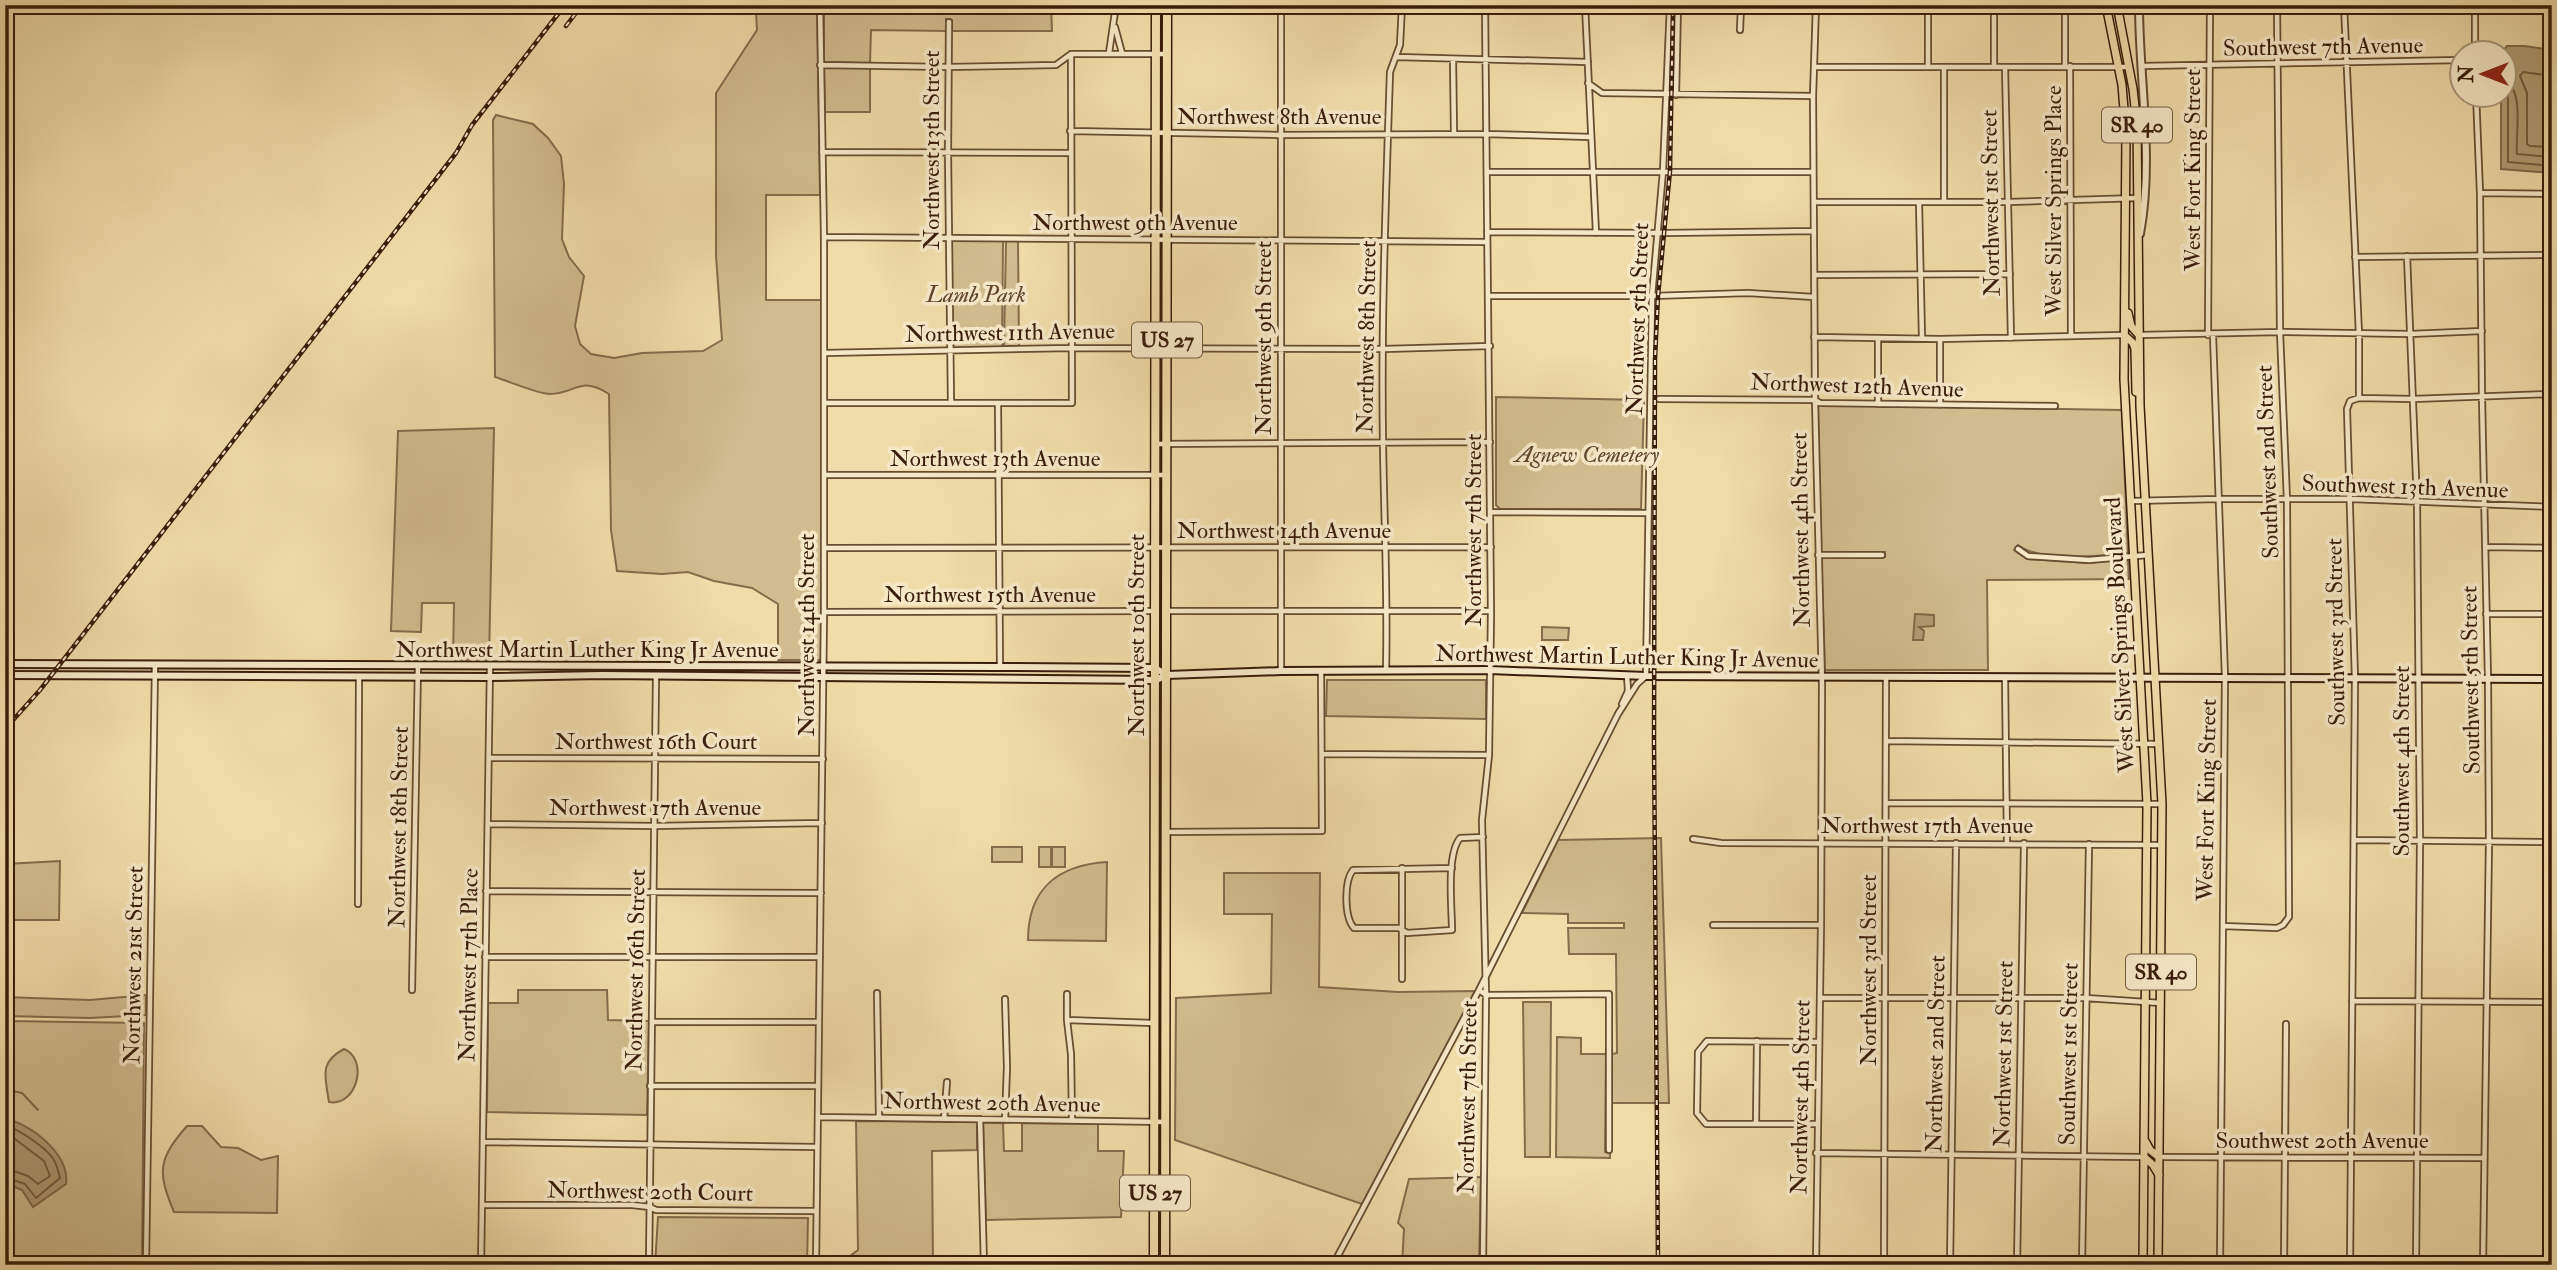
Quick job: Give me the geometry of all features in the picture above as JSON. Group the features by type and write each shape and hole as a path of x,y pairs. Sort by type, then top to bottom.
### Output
{"highway":[{"name":"Northwest 10th Street","path":"1155,1264 1156,5"},
{"name":"Northwest 10th Street","path":"1166,1265 1167,5"},
{"path":"1155,993 1167,993"}],"main road":[{"name":"West Silver Springs Boulevard","path":"2106,5 2126,126 2125,405 2147,804 2143,1265"},
{"name":"West Silver Springs Boulevard","path":"2117,5 2130,67 2136,116 2140,406 2162,804 2158,1265"},
{"path":"2138,246 2145,195 2139,5"},
{"path":"2125,261 2129,281 2129,320 2139,335"},
{"path":"2124,335 2133,343 2136,396 2140,406"},
{"name":"Northwest Martin Luther King Jr Avenue","path":"5,664 1155,668 1167,675"},
{"path":"255,666 255,676"},
{"name":"Northwest Martin Luther King Jr Avenue","path":"5,675 1156,680 1167,675 1281,671 1490,670 1646,676 2552,679"},
{"path":"2144,1140 2150,1150 2159,1157"},
{"path":"2144,1157 2159,1175"}],"street":[{"name":"Northwest 14th Street","path":"816,1265 824,759 824,237 820,5"},
{"path":"1109,53 1116,5"},
{"name":"Northwest 9th Street","path":"1281,5 1281,671"},
{"name":"Northwest 8th Street","path":"1385,671 1387,548 1383,443 1384,242 1390,72 1402,29 1402,5"},
{"name":"Northwest 7th Street","path":"1483,1265 1486,973 1483,837 1489,755 1491,611 1485,5"},
{"path":"1585,5 1596,233"},
{"name":"Northwest 5th Street","path":"1646,676 1652,296 1664,171 1670,5"},
{"path":"1676,96 1678,5"},
{"path":"1740,30 1741,5"},
{"name":"Northwest 4th Street","path":"1816,5 1813,96 1814,337 1822,676 1816,1265"},
{"path":"1928,5 1928,67"},
{"path":"1994,5 1994,67"},
{"name":"West Silver Springs Place","path":"2065,5 2072,201 2070,336"},
{"name":"West Fort King Street","path":"2210,5 2210,335 2225,677 2220,1265"},
{"name":"Southwest 2nd Street","path":"2223,926 2277,928 2290,917 2287,500 2280,332 2277,5"},
{"name":"Southwest 3rd Street","path":"2344,5 2359,334 2358,398 2350,401 2347,409 2355,678 2350,1265"},
{"path":"2474,38 2475,5"},
{"name":"Northwest 13th Street","path":"949,22 948,238 951,403"},
{"path":"1114,22 1122,53"},
{"path":"820,65 1056,65 1071,54 1167,54"},
{"path":"824,403 1072,403 1071,54"},
{"path":"1396,57 1588,62"},
{"path":"1452,59 1454,134"},
{"name":"Southwest 7th Avenue","path":"2142,66 2448,60"},
{"path":"1815,67 2130,67"},
{"name":"Northwest 1st Street","path":"2005,67 2011,338"},
{"path":"1944,68 1944,202"},
{"path":"1588,83 1602,93 1813,96"},
{"name":"Southwest 5th Street","path":"2477,108 2489,842 2483,1265"},
{"name":"Northwest 8th Avenue","path":"1070,131 1591,137"},
{"path":"822,152 1070,153"},
{"path":"1487,172 1813,172"},
{"path":"2480,193 2552,194"},
{"path":"1814,202 2009,202 2138,198"},
{"path":"1919,202 1922,338"},
{"path":"1487,232 1814,231"},
{"name":"Northwest 9th Avenue","path":"824,237 1487,242"},
{"path":"2356,257 2552,256"},
{"name":"Southwest 4th Street","path":"2407,257 2417,502 2420,841 2416,1265"},
{"path":"1814,275 2010,274"},
{"path":"1489,296 1748,293 1814,297"},
{"path":"2139,335 2280,332 2410,334 2482,331"},
{"path":"1814,337 1940,339 2124,335"},
{"path":"1878,338 1878,404"},
{"path":"1940,339 1940,405"},
{"name":"Northwest 11th Avenue","path":"824,353 951,349 1384,349 1490,346"},
{"path":"2358,398 2482,398 2552,394"},
{"name":"Northwest 12th Avenue","path":"1659,399 2055,406"},
{"path":"998,403 1000,667"},
{"path":"1156,443 1490,442"},
{"name":"Northwest 13th Avenue","path":"824,475 1167,475"},
{"name":"Southwest 13th Avenue","path":"2130,501 2351,499 2552,507"},
{"path":"1491,512 1648,513"},
{"path":"2485,547 2552,548"},
{"name":"Northwest 14th Avenue","path":"824,548 1491,548"},
{"path":"2018,549 2028,556 2089,560 2149,554"},
{"path":"1818,555 1882,555"},
{"name":"Northwest 15th Avenue","path":"824,612 1156,611"},
{"path":"1167,611 1491,611"},
{"path":"2486,614 2552,614"},
{"name":"Northwest 21st Street","path":"146,1265 155,665"},
{"name":"Northwest 18th Street","path":"412,990 418,666"},
{"name":"Northwest 17th Place","path":"481,1265 490,666"},
{"path":"1155,832 1322,831 1321,671"},
{"path":"1333,1265 1479,990 1618,714 1628,691 1627,675"},
{"path":"358,904 359,676"},
{"name":"Northwest 16th Street","path":"649,1265 656,676"},
{"path":"1618,714 1637,684 1646,676"},
{"name":"Northwest 3rd Street","path":"1884,1265 1886,676"},
{"path":"2005,677 2007,843"},
{"path":"1886,741 2160,744"},
{"path":"1322,754 1489,755"},
{"name":"Northwest 16th Court","path":"489,758 824,759"},
{"path":"1886,803 2162,804"},
{"name":"Northwest 17th Avenue","path":"488,824 655,826 822,822"},
{"path":"1452,868 1353,870 1348,876 1347,918 1354,928 1402,930 1408,933 1452,930 1452,868 1457,842 1460,838 1483,837"},
{"name":"Northwest 17th Avenue","path":"1693,839 1721,843 2162,845"},
{"path":"2355,840 2552,842"},
{"name":"Northwest 2nd Street","path":"1950,1265 1956,843"},
{"name":"Northwest 1st Street","path":"2017,1265 2024,844"},
{"name":"Southwest 1st Street","path":"2082,1265 2089,844"},
{"path":"1402,868 1402,979"},
{"path":"486,891 821,893"},
{"path":"1713,925 1821,925"},
{"path":"485,957 820,957"},
{"path":"1479,990 1486,995 1609,994 1609,1150"},
{"path":"877,993 879,1118"},
{"path":"1067,994 1072,1121"},
{"path":"1820,998 2087,998 2161,1003"},
{"path":"1005,999 1005,1120"},
{"path":"2352,1001 2552,1002"},
{"path":"1067,1020 1155,1023"},
{"path":"652,1022 819,1022"},
{"path":"2284,1265 2286,1024"},
{"path":"1817,1124 1706,1124 1697,1113 1698,1052 1707,1041 1819,1042"},
{"path":"1756,1124 1757,1041"},
{"path":"944,1119 947,1082"},
{"path":"650,1086 818,1086"},
{"name":"Northwest 20th Avenue","path":"818,1117 1166,1122"},
{"path":"980,1119 984,1265"},
{"path":"483,1142 817,1147"},
{"path":"1816,1153 2144,1157"},
{"name":"Southwest 20th Avenue","path":"2159,1157 2484,1158"},
{"name":"Northwest 20th Court","path":"482,1205 816,1211"}],"green space":[{"path":"595,5 719,5 687,12 607,9"},
{"path":"753,5 817,5 820,195 766,195 766,300 821,300 821,660 778,660 778,604 752,588 714,581 688,572 662,574 617,571 611,530 609,394 591,386 584,386 550,394 495,377 493,120 496,115 533,124 561,156 564,184 562,239 569,257 584,276 575,326 580,344 591,354 614,358 642,353 703,351 722,340 716,256 716,93 757,30"},
{"path":"824,5 1051,5 1052,31 952,31 952,20 946,19 946,31 871,30 870,63 824,62"},
{"path":"824,68 870,68 870,112 825,112"},
{"name":"Lamb Park","path":"949,238 1003,239 1002,349 951,350"},
{"path":"1006,241 1018,241 1019,346 1004,346"},
{"name":"Agnew Cemetery","path":"1496,397 1644,400 1641,509 1500,509 1496,505"},
{"path":"1818,405 2122,410 2128,553 2071,557 2041,554 2018,545 2014,550 2027,559 2088,563 2128,559 2129,579 1987,580 1988,670 1825,670 1821,557 1885,557 1885,552 1821,552"},
{"path":"494,428 489,659 453,659 454,603 422,603 421,632 391,631 398,431"},
{"path":"1542,627 1569,628 1568,640 1542,640"},
{"path":"1327,680 1486,680 1486,719 1326,716"},
{"path":"1661,838 1669,1103 1612,1103 1612,1054 1617,1053 1616,954 1569,954 1568,928 1624,928 1624,923 1568,923 1568,914 1522,913 1558,840"},
{"path":"992,847 1022,847 1022,862 992,862"},
{"path":"1039,847 1051,847 1051,867 1039,867"},
{"path":"1052,847 1065,847 1065,867 1052,867"},
{"path":"60,861 59,920 5,920 5,864"},
{"path":"1107,862 1106,941 1028,940 1029,922 1034,906 1040,893 1050,883 1074,868"},
{"path":"1224,873 1320,873 1319,987 1398,992 1475,991 1362,1204 1175,1140 1176,998 1271,993 1272,914 1224,914"},
{"path":"518,990 607,990 608,1020 649,1021 647,1115 487,1112 488,1003 518,1003"},
{"path":"146,995 146,1015 90,1018 5,1016 5,997 90,1000"},
{"path":"1523,1002 1551,1002 1550,1157 1525,1157"},
{"path":"5,1021 144,1023 142,1265 5,1265"},
{"path":"1557,1037 1581,1038 1581,1054 1606,1054 1605,1152 1610,1153 1610,1158 1556,1157"},
{"path":"344,1049 352,1054 356,1062 356,1081 347,1097 339,1102 329,1102 325,1077 327,1065"},
{"path":"856,1121 977,1122 977,1150 932,1151 933,1265 838,1265 858,1250"},
{"path":"983,1122 1003,1123 1004,1151 1022,1151 1022,1123 1098,1124 1098,1151 1124,1151 1121,1217 986,1220"},
{"path":"187,1126 202,1126 221,1147 238,1148 261,1160 278,1156 277,1213 174,1212 165,1186 163,1166 170,1148"},
{"path":"1481,1177 1479,1265 1402,1265 1404,1229 1398,1223 1409,1179"},
{"path":"658,1217 808,1218 807,1265 655,1265"}],"water":[{"path":"2518,46 2552,50 2552,173 2501,169 2501,108 2518,108"},
{"path":"1915,614 1934,615 1934,626 1919,627 1924,631 1923,640 1913,640"},
{"path":"5,1119 26,1127 47,1142 62,1162 66,1173 66,1184 33,1207 22,1190 5,1183"}],"waterway":[{"path":"5,1108 12,1091 22,1093 38,1110"}],"railway":[{"path":"5,729 40,690 456,153 472,125 565,5"},
{"path":"566,26 582,5"},
{"path":"1658,1265 1654,742 1655,359 1670,171 1673,5"}]}
